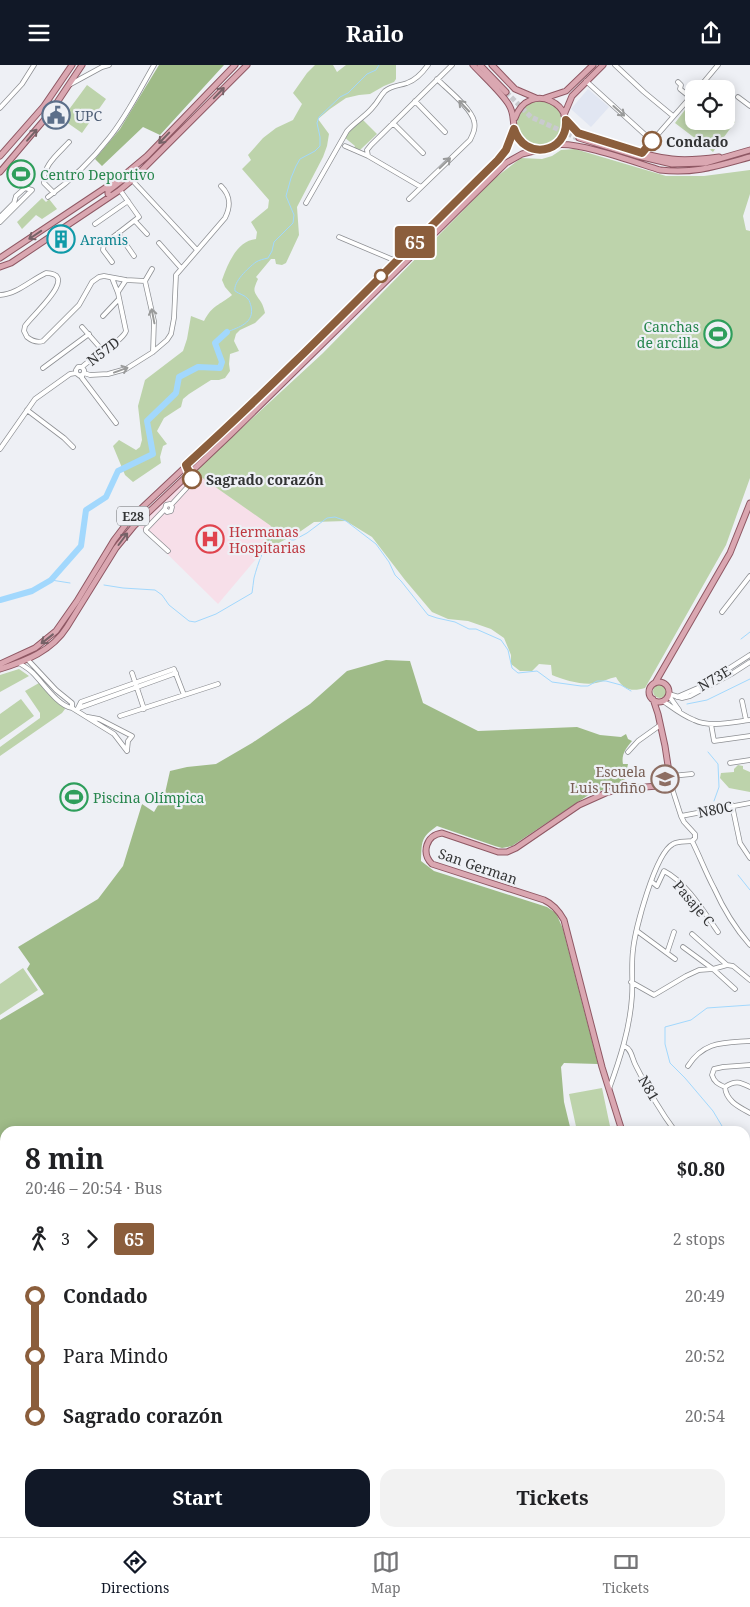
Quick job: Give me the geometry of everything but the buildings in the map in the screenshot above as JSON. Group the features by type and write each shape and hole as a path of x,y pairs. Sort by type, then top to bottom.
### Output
{"main road":[{"path":"0,156 44,106 72,65"},
{"path":"0,172 50,113 82,65"},
{"path":"0,258 123,176 147,156 235,65"},
{"path":"0,267 11,263 120,190 177,137 247,65"},
{"path":"473,65 508,102 514,118"},
{"path":"482,65 507,91"},
{"path":"492,65 515,89 536,98 544,98 566,91 593,65"},
{"path":"554,146 564,135 565,118 572,96 603,65"},
{"path":"514,118 520,107 536,98"},
{"path":"544,98 554,102 562,110 565,118 578,133 664,158 691,160 725,157"},
{"path":"177,137 181,129 194,114 194,111 191,110"},
{"name":"E28","path":"94,579 124,536 230,435 328,329 498,160 506,150 514,129 514,118"},
{"path":"514,129 527,147 538,150"},
{"path":"726,164 690,167 668,165 638,158 579,139 672,164 705,163 750,150"},
{"path":"554,146 562,144 581,147 660,170 687,172 707,169 750,157"},
{"name":"E28","path":"0,669 28,660 58,638 94,579 114,540 126,524 186,465 298,363 333,334 506,163 516,157 554,146"},
{"path":"110,196 107,193 108,191 127,177 134,166"},
{"path":"328,329 333,334"},
{"path":"186,465 190,472"},
{"path":"671,785 671,776 658,714 653,699 650,696 650,689 656,683 730,553 750,503"},
{"name":"E28","path":"0,664 35,648 56,631 80,603"},
{"path":"658,714 663,701 669,695 668,686 664,683 663,671"},
{"path":"656,683 664,683"},
{"path":"653,699 663,701"},
{"name":"San German","path":"609,1089 561,914 554,906 544,900 432,864 427,857 426,848 434,835 442,833 498,852 508,852 574,808 608,792 671,785"},
{"path":"609,1089 620,1126"}],"street":[{"path":"0,108 22,84 34,65"},
{"path":"69,85 109,65"},
{"path":"48,197 65,184 109,138 154,65"},
{"path":"306,203 349,127 373,107 385,91 395,85 412,81 428,65"},
{"path":"368,156 368,148 452,65"},
{"path":"614,65 673,116"},
{"path":"706,80 718,65"},
{"path":"409,199 470,140 474,132 474,121 470,112 437,79"},
{"path":"586,81 652,141"},
{"path":"678,83 682,85 680,89 685,93"},
{"path":"738,97 750,106"},
{"path":"414,101 445,131"},
{"path":"644,153 685,103"},
{"path":"393,123 423,153"},
{"path":"54,193 44,183 44,174 51,161 69,142"},
{"path":"345,146 368,156 421,187"},
{"path":"132,180 196,249"},
{"path":"0,449 35,399 70,374 99,375 116,372 135,364 164,343 171,334 176,303 176,275 191,258 196,249 225,218 228,210 228,197 222,186"},
{"path":"0,222 2,214 16,204 32,190 25,188 16,196 16,204"},
{"path":"112,262 102,247 140,217 120,190"},
{"path":"95,224 128,201"},
{"path":"135,221 147,234"},
{"path":"118,233 134,256"},
{"path":"339,237 396,261"},
{"path":"159,243 181,268"},
{"path":"152,269 144,281 154,321 153,352"},
{"path":"0,295 5,295 24,286 46,273 53,274 57,278 58,287 56,291 25,326 24,331 27,337 35,342 39,342 79,305 92,282 99,277 144,281"},
{"name":"N57D","path":"82,367 125,335 126,331 118,293 112,278"},
{"path":"118,293 126,280"},
{"path":"104,316 119,299"},
{"path":"82,327 103,351"},
{"path":"43,367 88,334"},
{"path":"154,337 164,343"},
{"path":"76,373 77,368 82,367 84,370 82,378 116,423"},
{"path":"27,410 73,447"},
{"path":"168,551 146,529 165,509 170,511 171,505 192,481 190,472"},
{"path":"722,612 750,576"},
{"name":"N73E","path":"700,689 750,655"},
{"path":"28,660 56,690 72,703 75,709"},
{"name":"N73E","path":"669,695 686,697 739,670 750,662"},
{"path":"19,663 32,672 51,693 68,707 75,709 114,735 127,751 128,741 132,736 99,719 86,716"},
{"path":"736,665 739,670"},
{"path":"730,668 733,673"},
{"path":"132,673 144,709"},
{"path":"75,709 81,702 176,673 184,695"},
{"path":"120,716 218,684"},
{"path":"669,695 681,712"},
{"path":"663,701 693,720 711,724 748,720 742,701"},
{"path":"711,724 714,741 750,736"},
{"path":"628,752 638,741 660,726"},
{"path":"730,763 750,760"},
{"path":"671,776 692,774"},
{"path":"671,785 681,816 695,834 692,841"},
{"name":"N80C","path":"681,816 750,803"},
{"path":"732,805 740,843 750,858"},
{"path":"609,1089 624,1046 632,996 633,949 640,916 662,857 669,847 679,842 692,841"},
{"path":"692,841 718,897 737,930 750,945"},
{"name":"Pasaje C","path":"652,882 658,886 664,871 672,876 698,903 718,932"},
{"path":"637,931 675,959"},
{"path":"667,953 674,932"},
{"path":"692,933 726,965"},
{"path":"683,947 713,969 735,989"},
{"path":"631,982 654,995 699,970 713,969 726,965 733,966 750,980"},
{"path":"688,1067 702,1049 719,1044 750,1041"},
{"name":"N81","path":"624,1046 628,1048 635,1065 671,1126"},
{"path":"725,1087 719,1085 713,1079 714,1069 750,1065"},
{"path":"725,1087 729,1084 740,1082 750,1087"},
{"path":"725,1087 725,1092 734,1105 750,1113"}],"shaded area":[{"path":"588,89 609,107 591,127 571,109"},
{"name":"Hermanas Hospitarias","path":"194,472 272,526 262,552 218,604 139,526"}],"green space":[{"path":"159,65 224,65 160,135 143,127 102,166 95,159 120,129"},
{"path":"315,65 333,65 337,72 346,65 396,65 396,79 394,82 370,94 346,98 318,119 329,134 323,157 297,207 299,235 286,263 282,265 276,264 275,259 271,259 256,277 258,279 255,293 265,313 255,323 236,334 234,341 239,351 230,354 230,371 225,378 211,380 189,394 183,399 181,407 164,418 157,431 167,444 163,446 160,457 161,463 133,482 125,475 113,446 119,440 136,450 140,447 142,440 138,406 145,380 183,351 191,316 204,321 213,308 232,295 222,280 224,273 238,248 256,239 257,232 251,222 268,208 269,200 242,169 251,160 248,155 263,138 276,128 293,120 302,104 293,93"},
{"path":"87,85 106,99 82,133 62,119"},
{"path":"535,101 545,101 559,111 563,124 559,137 553,143 545,147 535,147 521,137 517,129 517,119 527,105"},
{"path":"685,110 685,130 729,130 713,152 675,123"},
{"path":"361,118 377,134 360,150 354,148 355,146 344,137"},
{"path":"575,149 666,176 704,176 750,170 750,194 743,216 746,230 750,231 750,478 726,545 645,688 636,690 628,689 616,677 591,684 568,681 552,675 551,665 539,664 532,671 520,671 511,664 511,655 504,638 491,629 468,621 448,619 432,612 372,537 346,521 314,522 262,552 271,526 194,472 323,353 495,178 521,158 542,159 552,156 561,150"},
{"path":"42,198 46,202 49,199 57,209 42,219 36,215 22,229 17,222"},
{"path":"386,660 410,661 423,703 478,731 577,727 600,735 621,737 626,734 628,739 632,741 623,755 623,764 628,764 624,783 590,794 512,846 502,848 437,826 427,834 422,845 421,861 434,871 547,907 556,913 563,929 598,1064 564,1063 561,1067 564,1102 570,1126 0,1126 0,1020 44,994 27,969 30,964 18,947 98,899 123,866 142,804 154,812 165,793 170,771 216,764 252,743 310,704 347,671"},
{"path":"19,669 29,676 0,692 0,675"},
{"path":"39,683 65,709 0,756 0,747 40,718 40,713 25,691"},
{"path":"657,684 663,684 667,691 663,698 657,698 653,694 653,688"},
{"path":"21,699 34,716 0,740 0,714"},
{"path":"738,765 743,766 743,769 750,772 750,792 729,788 720,778 721,773 734,772"},
{"path":"23,968 38,990 0,1015 0,984"},
{"path":"602,1088 610,1126 576,1126 569,1094"}],"waterway":[{"path":"227,332 245,323 251,317 252,312 249,300 235,291 239,279 256,262 268,258 274,242 293,223 294,215 286,196 291,178 300,159 320,146 317,123 319,117 367,74 376,70 379,65"},
{"path":"0,600 32,591 51,580 81,546 86,510 106,497 118,471 153,454 147,421 176,393 179,377 198,367 220,368 222,362 215,343 227,332"},
{"path":"104,585 155,590 162,595 169,605 189,621 195,622 216,614 252,593 254,578 260,560 268,543 275,534 282,533 291,540 294,540 327,518 335,517 346,521 376,544 389,562 395,575 428,615 455,622 469,629 476,629 501,640 508,650 512,668 518,673 537,671 552,682 581,686 588,686 597,681 606,681 621,685 631,691"},
{"path":"51,580 70,583"},
{"path":"741,639 750,632"},
{"path":"687,704 707,700 750,679"},
{"path":"708,752 718,764 719,787 714,801"},
{"path":"738,875 750,890"},
{"path":"722,1126 713,1111 670,1063 665,1044 665,1027 691,1020 707,1008 750,1005"}],"tunnel":[{"path":"506,92 531,117 579,139"}],"bus line":[{"name":"65","path":"192,479 186,465 280,378 498,160 506,150 514,129 519,139 527,147 538,150 550,148 558,143 564,135 566,120 578,133 642,153 644,153 652,141"}],"place":[{"name":"UPC","path":"56,115"},
{"name":"Condado","path":"652,141"},
{"name":"Centro Deportivo","path":"21,174"},
{"name":"Aramis","path":"61,239"},
{"name":"Canchas de arcilla","path":"718,334"},
{"name":"Sagrado corazón","path":"192,479"},
{"name":"Hermanas Hospitarias","path":"210,539"},
{"name":"Escuela Luis Tufiño","path":"665,779"},
{"name":"Piscina Olímpica","path":"74,797"}]}
